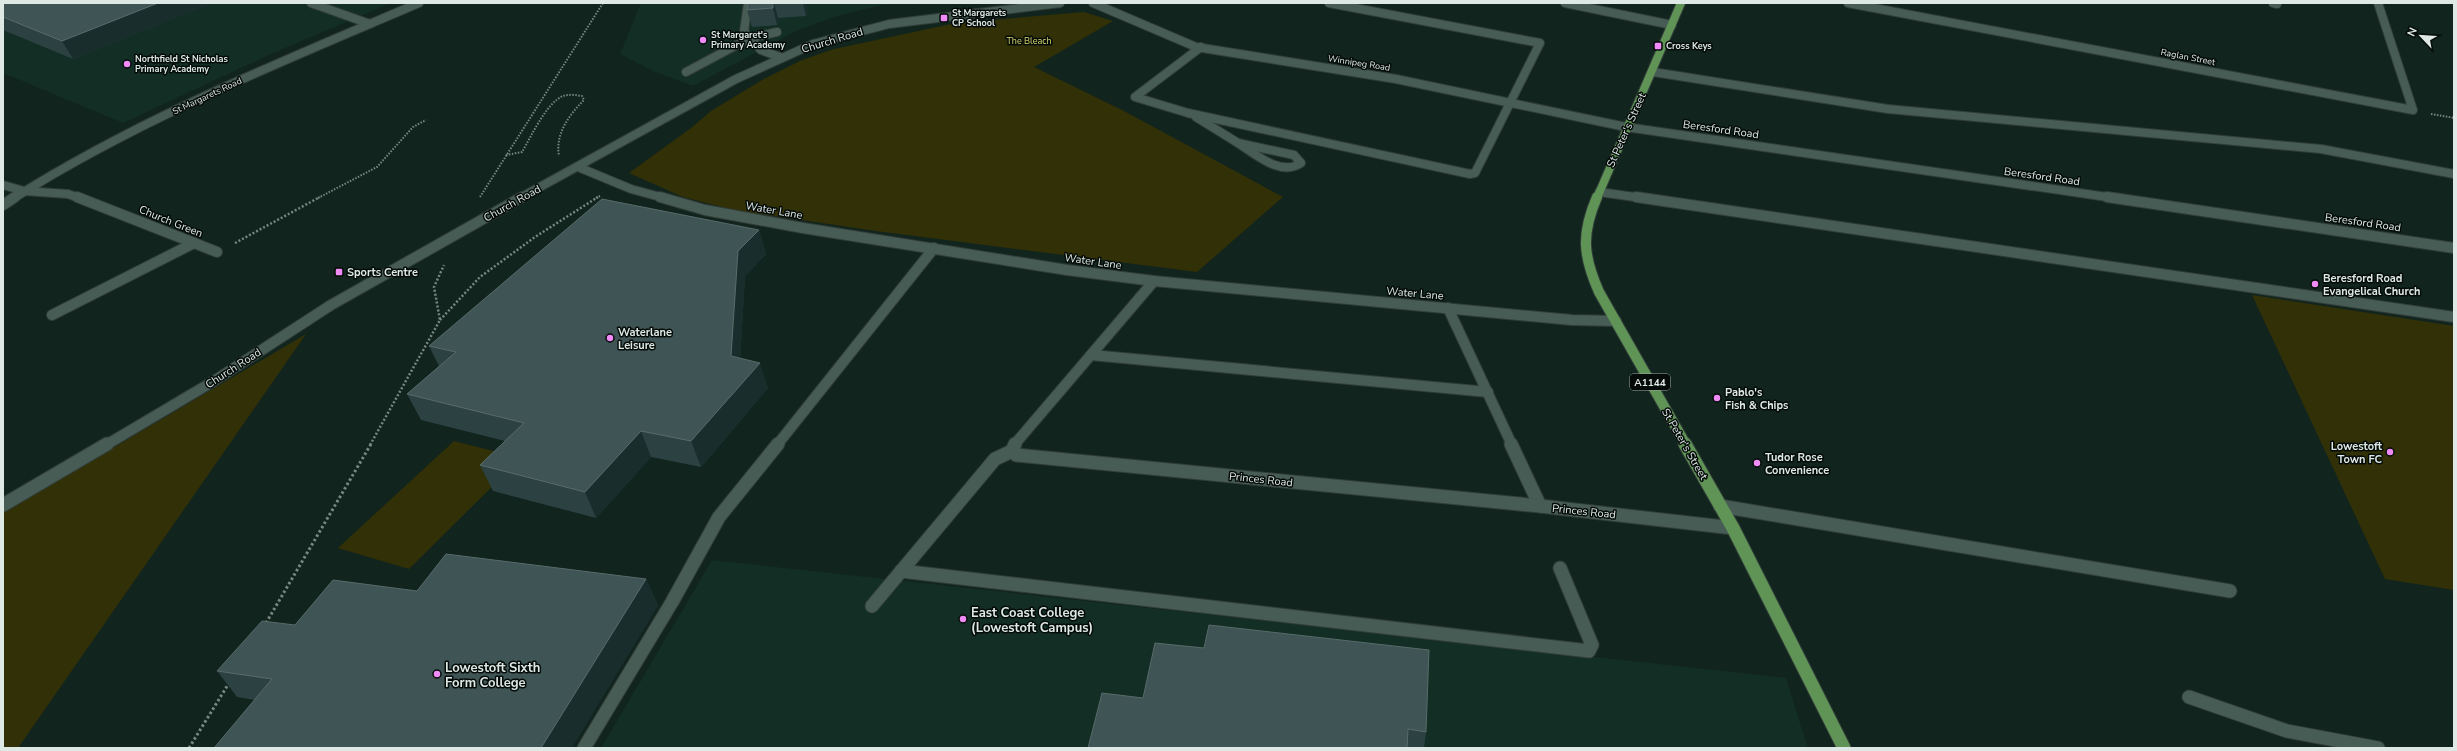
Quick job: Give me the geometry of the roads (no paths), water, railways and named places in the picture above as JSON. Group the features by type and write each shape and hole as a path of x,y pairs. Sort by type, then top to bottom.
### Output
{"main road":[{"name":"St Peter's Street","path":"1682,3 1653,72 1626,127 1588,218 1584,239 1586,262 1599,292 1733,528 1844,748"}],"street":[{"path":"312,3 370,24"},
{"name":"St Margarets Road","path":"3,206 24,191 155,120 222,88 419,3"},
{"path":"748,3 744,31 761,50 780,57"},
{"name":"Church Road","path":"3,505 214,381 331,305 508,205 780,57 833,37 894,23 1060,3"},
{"name":"Winnipeg Road","path":"1093,3 1184,43 1201,47 1396,79 1626,127"},
{"path":"1201,47 1135,96 1188,112 1470,174 1474,173 1540,44 1537,41 1329,3"},
{"path":"1565,3 1672,25"},
{"name":"Raglan Street","path":"1848,3 2412,110 2378,3"},
{"path":"686,72 750,38 777,32"},
{"path":"1653,72 1888,109 2321,149 2454,174"},
{"path":"1188,112 1237,143 1277,167 1297,167 1300,163 1294,156 1237,143"},
{"name":"Beresford Road","path":"1626,127 2454,248"},
{"name":"Water Lane","path":"578,167 620,184 705,210 934,248 1154,281 1572,320 1616,321"},
{"name":"Church Green","path":"3,185 24,191 68,194 116,211 217,252"},
{"path":"1599,192 2454,317"},
{"path":"52,315 194,243"},
{"path":"584,748 672,602 719,517 934,248"},
{"path":"872,606 994,459 1012,451 1013,446 1154,281"},
{"path":"1448,308 1540,506"},
{"path":"1091,355 1488,392"},
{"name":"Princes Road","path":"1012,451 1016,455 1540,506 1733,528"},
{"path":"1720,506 2230,591"},
{"path":"901,571 1589,651 1592,645 1560,568"},
{"path":"2189,697 2287,731 2378,748"}],"place":[{"name":"St Margarets CP School","path":"944,18"},
{"name":"St Margaret's Primary Academy","path":"703,40"},
{"name":"Cross Keys","path":"1658,46"},
{"name":"Northfield St Nicholas Primary Academy","path":"127,64"},
{"name":"Sports Centre","path":"339,272"},
{"name":"Beresford Road Evangelical Church","path":"2315,284"},
{"name":"Waterlane Leisure","path":"610,338"},
{"name":"Pablo's Fish & Chips","path":"1717,398"},
{"name":"Lowestoft Town FC","path":"2390,452"},
{"name":"Tudor Rose Convenience","path":"1757,463"},
{"name":"East Coast College (Lowestoft Campus)","path":"963,619"},
{"name":"Lowestoft Sixth Form College","path":"437,674"}],"park label":[{"name":"The Bleach","path":"1029,41"}]}
